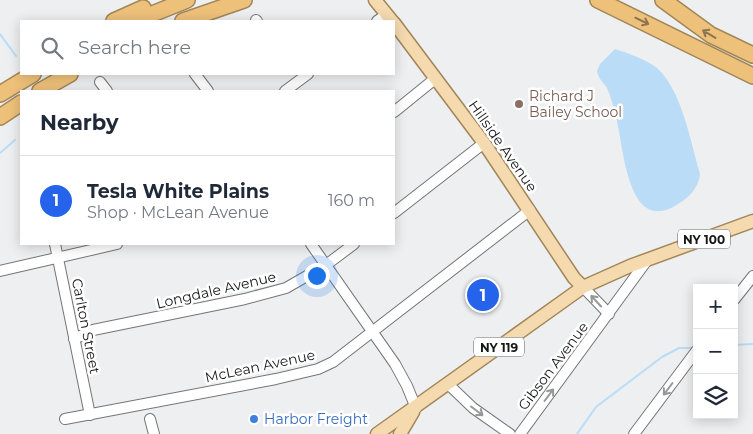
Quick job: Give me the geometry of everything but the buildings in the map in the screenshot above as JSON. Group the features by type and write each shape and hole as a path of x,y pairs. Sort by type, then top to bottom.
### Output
{"highway":[{"path":"116,20 160,0"},
{"path":"137,20 187,0"},
{"path":"186,20 244,0"},
{"path":"598,0 753,76"},
{"path":"663,0 711,35 753,56"},
{"path":"0,94 27,75"},
{"path":"0,94 31,75"},
{"path":"42,90 68,75"},
{"path":"0,117 20,104"}],"main road":[{"name":"Hillside Avenue","path":"375,0 387,20"},
{"name":"Hillside Avenue","path":"395,29 436,78 484,143 574,278 583,288"},
{"name":"NY 100","path":"583,288 648,259 753,221"},
{"name":"NY 119","path":"377,434 416,408 552,308 583,288"},
{"path":"400,434 416,408"}],"street":[{"path":"196,75 207,90"},
{"path":"287,90 304,75"},
{"path":"395,111 436,78"},
{"path":"100,82 106,90"},
{"path":"395,212 484,143"},
{"name":"McLean Avenue","path":"65,419 318,369 343,356 530,210"},
{"name":"Carlton Street","path":"56,245 90,414"},
{"path":"0,271 112,245"},
{"path":"312,245 372,334 395,364 416,408"},
{"name":"Longdale Avenue","path":"74,339 92,330 235,301 286,288 326,266 353,245"},
{"name":"Gibson Avenue","path":"520,434 648,259"},
{"path":"738,295 753,276"},
{"path":"583,288 609,314"},
{"path":"634,434 693,355"},
{"path":"448,384 473,408 510,434"},
{"path":"150,419 154,434"}],"water":[{"path":"615,49 648,62 666,78 679,103 689,133 700,174 698,183 686,199 661,211 648,209 638,199 631,184 612,102 607,88 597,71 600,64"}],"waterway":[{"path":"0,34 16,56"},
{"path":"0,153 15,140"},
{"path":"738,345 753,344"},
{"path":"577,434 596,407 662,357 679,348 693,348"}],"place":[{"name":"Richard J Bailey School","path":"519,104"},
{"name":"Tesla White Plains","path":"483,295"},
{"name":"Harbor Freight","path":"254,419"}]}
